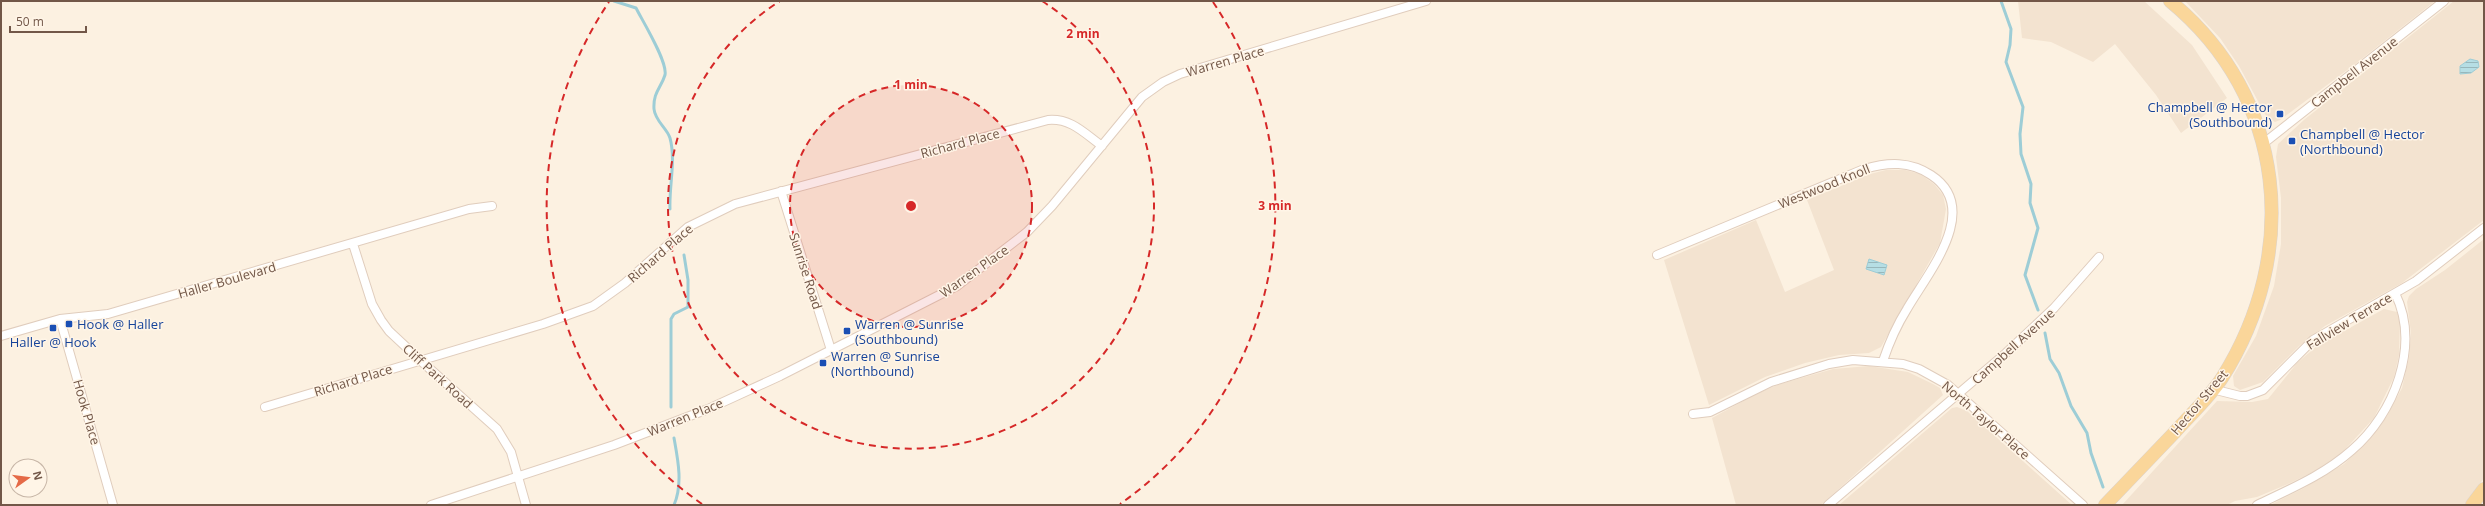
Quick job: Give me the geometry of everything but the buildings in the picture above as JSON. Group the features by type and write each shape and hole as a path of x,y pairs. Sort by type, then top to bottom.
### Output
{"main road":[{"name":"Hector Street","path":"2105,505 2212,389 2234,356 2249,325 2268,265 2272,218 2264,143 2254,114 2233,72 2196,25 2170,1"},
{"path":"2472,505 2484,489"}],"street":[{"name":"Warren Place","path":"431,505 671,425 831,350 957,286 989,263 1026,232 1052,206 1139,100 1153,88 1172,77 1426,1"},
{"name":"Campbell Avenue","path":"2264,143 2444,1"},
{"name":"Richard Place","path":"265,406 543,324 594,306 625,283 697,221 736,204 1048,120 1056,120 1073,124 1102,146"},
{"name":"Westwood Knoll","path":"1657,255 1864,169 1878,165 1902,164 1924,170 1935,177 1947,192 1951,202 1952,224 1944,248 1906,309 1888,345 1883,361"},
{"name":"Sunrise Road","path":"781,191 831,350"},
{"name":"Haller Boulevard","path":"1,336 60,319 108,314 452,214 492,206"},
{"name":"Fallview Terrace","path":"2212,389 2240,396 2247,396 2263,390 2313,340 2416,281 2484,228"},
{"name":"Cliff Park Road","path":"353,244 372,304 381,320 389,331 497,429 511,452 526,505"},
{"name":"Campbell Avenue","path":"1828,505 1959,394 2054,308 2099,257"},
{"path":"2257,505 2314,477 2337,462 2353,450 2380,416 2398,382 2405,348 2403,315 2395,293"},
{"name":"Hook Place","path":"60,319 113,505"},
{"name":"North Taylor Place","path":"1693,414 1710,412 1757,388 1802,371 1853,360 1883,361 1919,369 1948,384 2083,505"}],"shaded area":[{"path":"2018,1 2144,1 2192,45 2227,98 2181,133 2156,95 2115,44 2093,62 2051,42 2022,38"},
{"path":"2185,1 2435,1 2354,65 2280,120 2275,122 2266,116 2239,66 2220,38"},
{"path":"2454,1 2484,1 2484,220 2402,283 2325,326 2299,346 2263,382 2240,390 2234,386 2233,376 2256,336 2274,286 2281,244 2281,198 2276,157 2278,144 2305,119"},
{"path":"1886,170 1905,170 1920,174 1934,184 1943,195 1946,209 1940,243 1881,347 1869,353 1839,355 1805,363 1765,377 1709,405 1664,260 1756,220 1785,292 1834,270 1807,200 1870,174"},
{"path":"2484,239 2484,478 2469,499 2464,505 2270,505 2304,488 2344,464 2368,441 2387,416 2402,388 2409,358 2411,333 2407,302 2409,296 2416,289 2445,270"},
{"path":"2384,309 2397,312 2400,319 2399,355 2394,377 2374,418 2339,456 2317,470 2288,484 2257,497 2235,501 2227,505 2122,505 2217,401 2252,402 2268,399 2297,363 2317,346"},
{"path":"1869,366 1908,372 1940,388 1943,395 1821,505 1736,505 1712,418 1756,394 1780,384 1833,369"},
{"path":"1957,407 1967,411 2072,505 1839,505 1952,408"}],"water":[{"path":"2470,59 2478,61 2479,67 2471,73 2460,74 2460,66"},
{"path":"1869,259 1887,265 1884,275 1866,269"}],"waterway":[{"path":"614,1 636,8 663,61 665,75 656,94 654,109 656,117 668,134 672,146 670,209"},
{"path":"2001,1 2011,29 2010,45 2006,62 2023,107 2020,134 2021,154 2031,184 2030,203 2038,228 2025,275 2038,310"},
{"path":"671,407 671,319 674,314 688,307 688,280 684,255"},
{"path":"2045,333 2050,359 2059,373 2071,406 2087,433 2091,453 2103,487"},
{"path":"674,438 679,480 677,497 674,505"}],"place":[{"name":"Champbell @ Hector (Southbound)","path":"2280,114"},
{"name":"Champbell @ Hector (Northbound)","path":"2292,141"},
{"name":"Hook @ Haller","path":"69,324"},
{"name":"Haller @ Hook","path":"53,328"},
{"name":"Warren @ Sunrise (Southbound)","path":"847,331"},
{"name":"Warren @ Sunrise (Northbound)","path":"823,363"}]}
